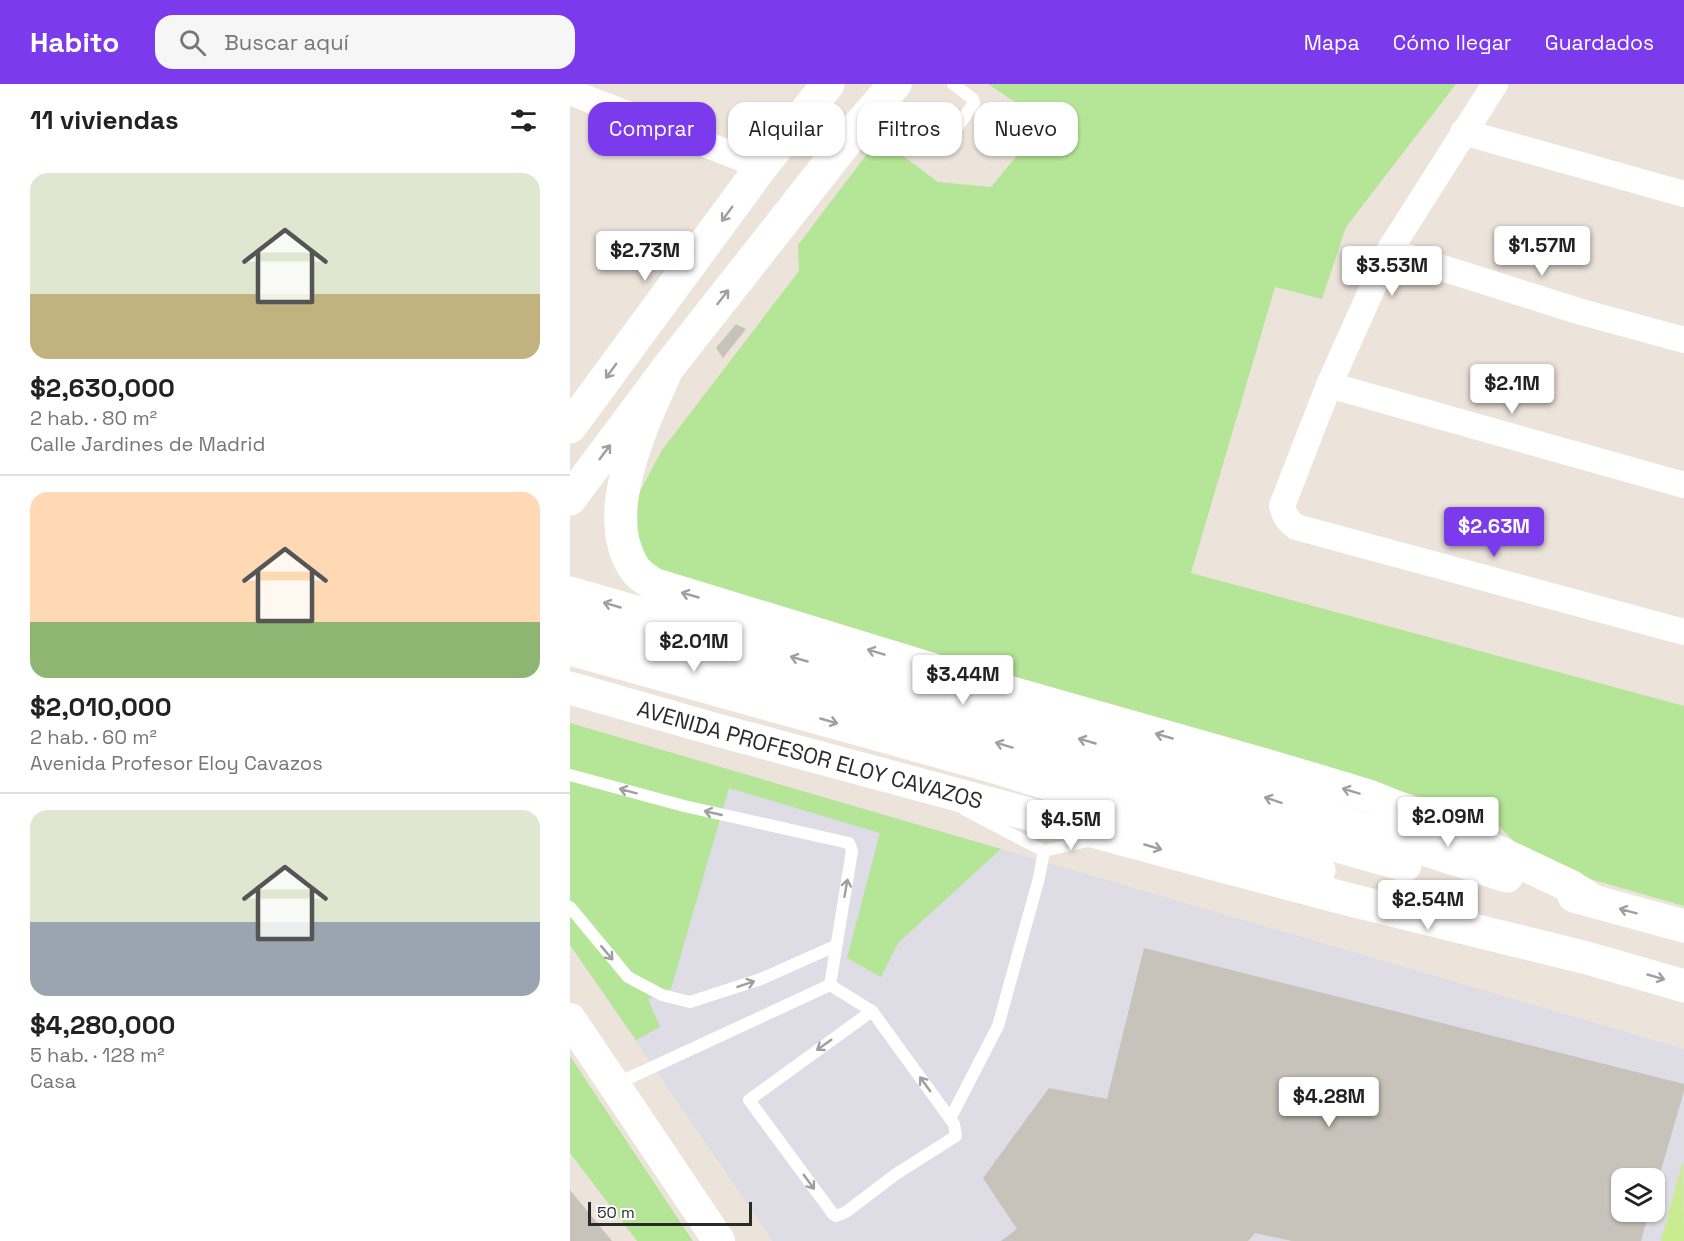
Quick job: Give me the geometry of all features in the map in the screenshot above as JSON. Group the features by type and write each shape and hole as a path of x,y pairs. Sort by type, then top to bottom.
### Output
{"main road":[{"path":"570,427 762,166 828,84"},
{"path":"570,499 667,369 856,129 882,90"},
{"path":"667,369 636,441 621,496 621,525 625,549 635,570 652,584 977,683 1369,796 1441,825 1572,887 1595,902"},
{"name":"AVENIDA PROFESOR ELOY CAVAZOS","path":"570,593 1138,756 1548,890 1684,926"},
{"path":"625,702 645,698 661,685 670,667 670,647 662,628 647,615"},
{"name":"AVENIDA PROFESOR ELOY CAVAZOS","path":"570,618 843,696 1337,861 1416,900 1538,946"},
{"path":"717,730 706,710 706,687 716,666 734,652 757,647"},
{"name":"AVENIDA PROFESOR ELOY CAVAZOS","path":"570,649 1337,861 1406,865 1492,884 1548,890"},
{"name":"AVENIDA PROFESOR ELOY CAVAZOS","path":"570,688 717,730 1343,898 1538,946 1684,986"}],"street":[{"path":"1495,84 1389,251 1329,385 1282,506 1288,520 1296,527 1684,632"},
{"path":"573,98 762,166"},
{"path":"1463,132 1684,194"},
{"path":"1389,251 1578,311 1684,340"},
{"path":"1329,385 1684,485"},
{"path":"570,1019 719,1241"}],"lane":[{"path":"882,90 931,144 939,145 947,142 974,103 973,99 953,84"},
{"path":"570,775 684,806 849,843 852,851 830,985"},
{"path":"920,784 963,810 1044,851 1113,836"},
{"path":"950,1119 998,1026 1036,889 1044,851"},
{"path":"570,907 628,977 662,995 690,1002 761,979 835,946"},
{"path":"830,985 872,1011 956,1127 956,1136 896,1174 846,1212 836,1216 750,1102 751,1097 872,1011"},
{"path":"615,1085 830,985"}],"shaded area":[{"path":"570,723 1684,1049 1684,1241 773,1241 570,945"}],"green space":[{"path":"988,84 1456,84 1346,227 1322,299 1275,287 1191,573 1684,706 1684,906 1535,863 1490,817 660,575 647,560 636,529 638,495 662,450 799,271 798,245 865,156 903,156 938,182 991,187 1017,156 1078,156 1078,102 1015,102"},
{"path":"570,723 1001,849 898,943 881,977 847,958 880,833 729,788 671,989 648,999 660,1027 636,1040 570,945"},
{"path":"570,1056 693,1241 637,1241 570,1153"},
{"path":"1683,1161 1684,1241 1661,1241"}],"building":[{"path":"736,324 746,329 723,358 716,348"},
{"path":"1144,948 1684,1084 1662,1168 1611,1168 1611,1222 1646,1222 1641,1241 1292,1241 1255,1233 1248,1241 1001,1241 1017,1229 983,1178 1049,1088 1107,1099"},
{"path":"570,1190 612,1241 570,1241"}]}
